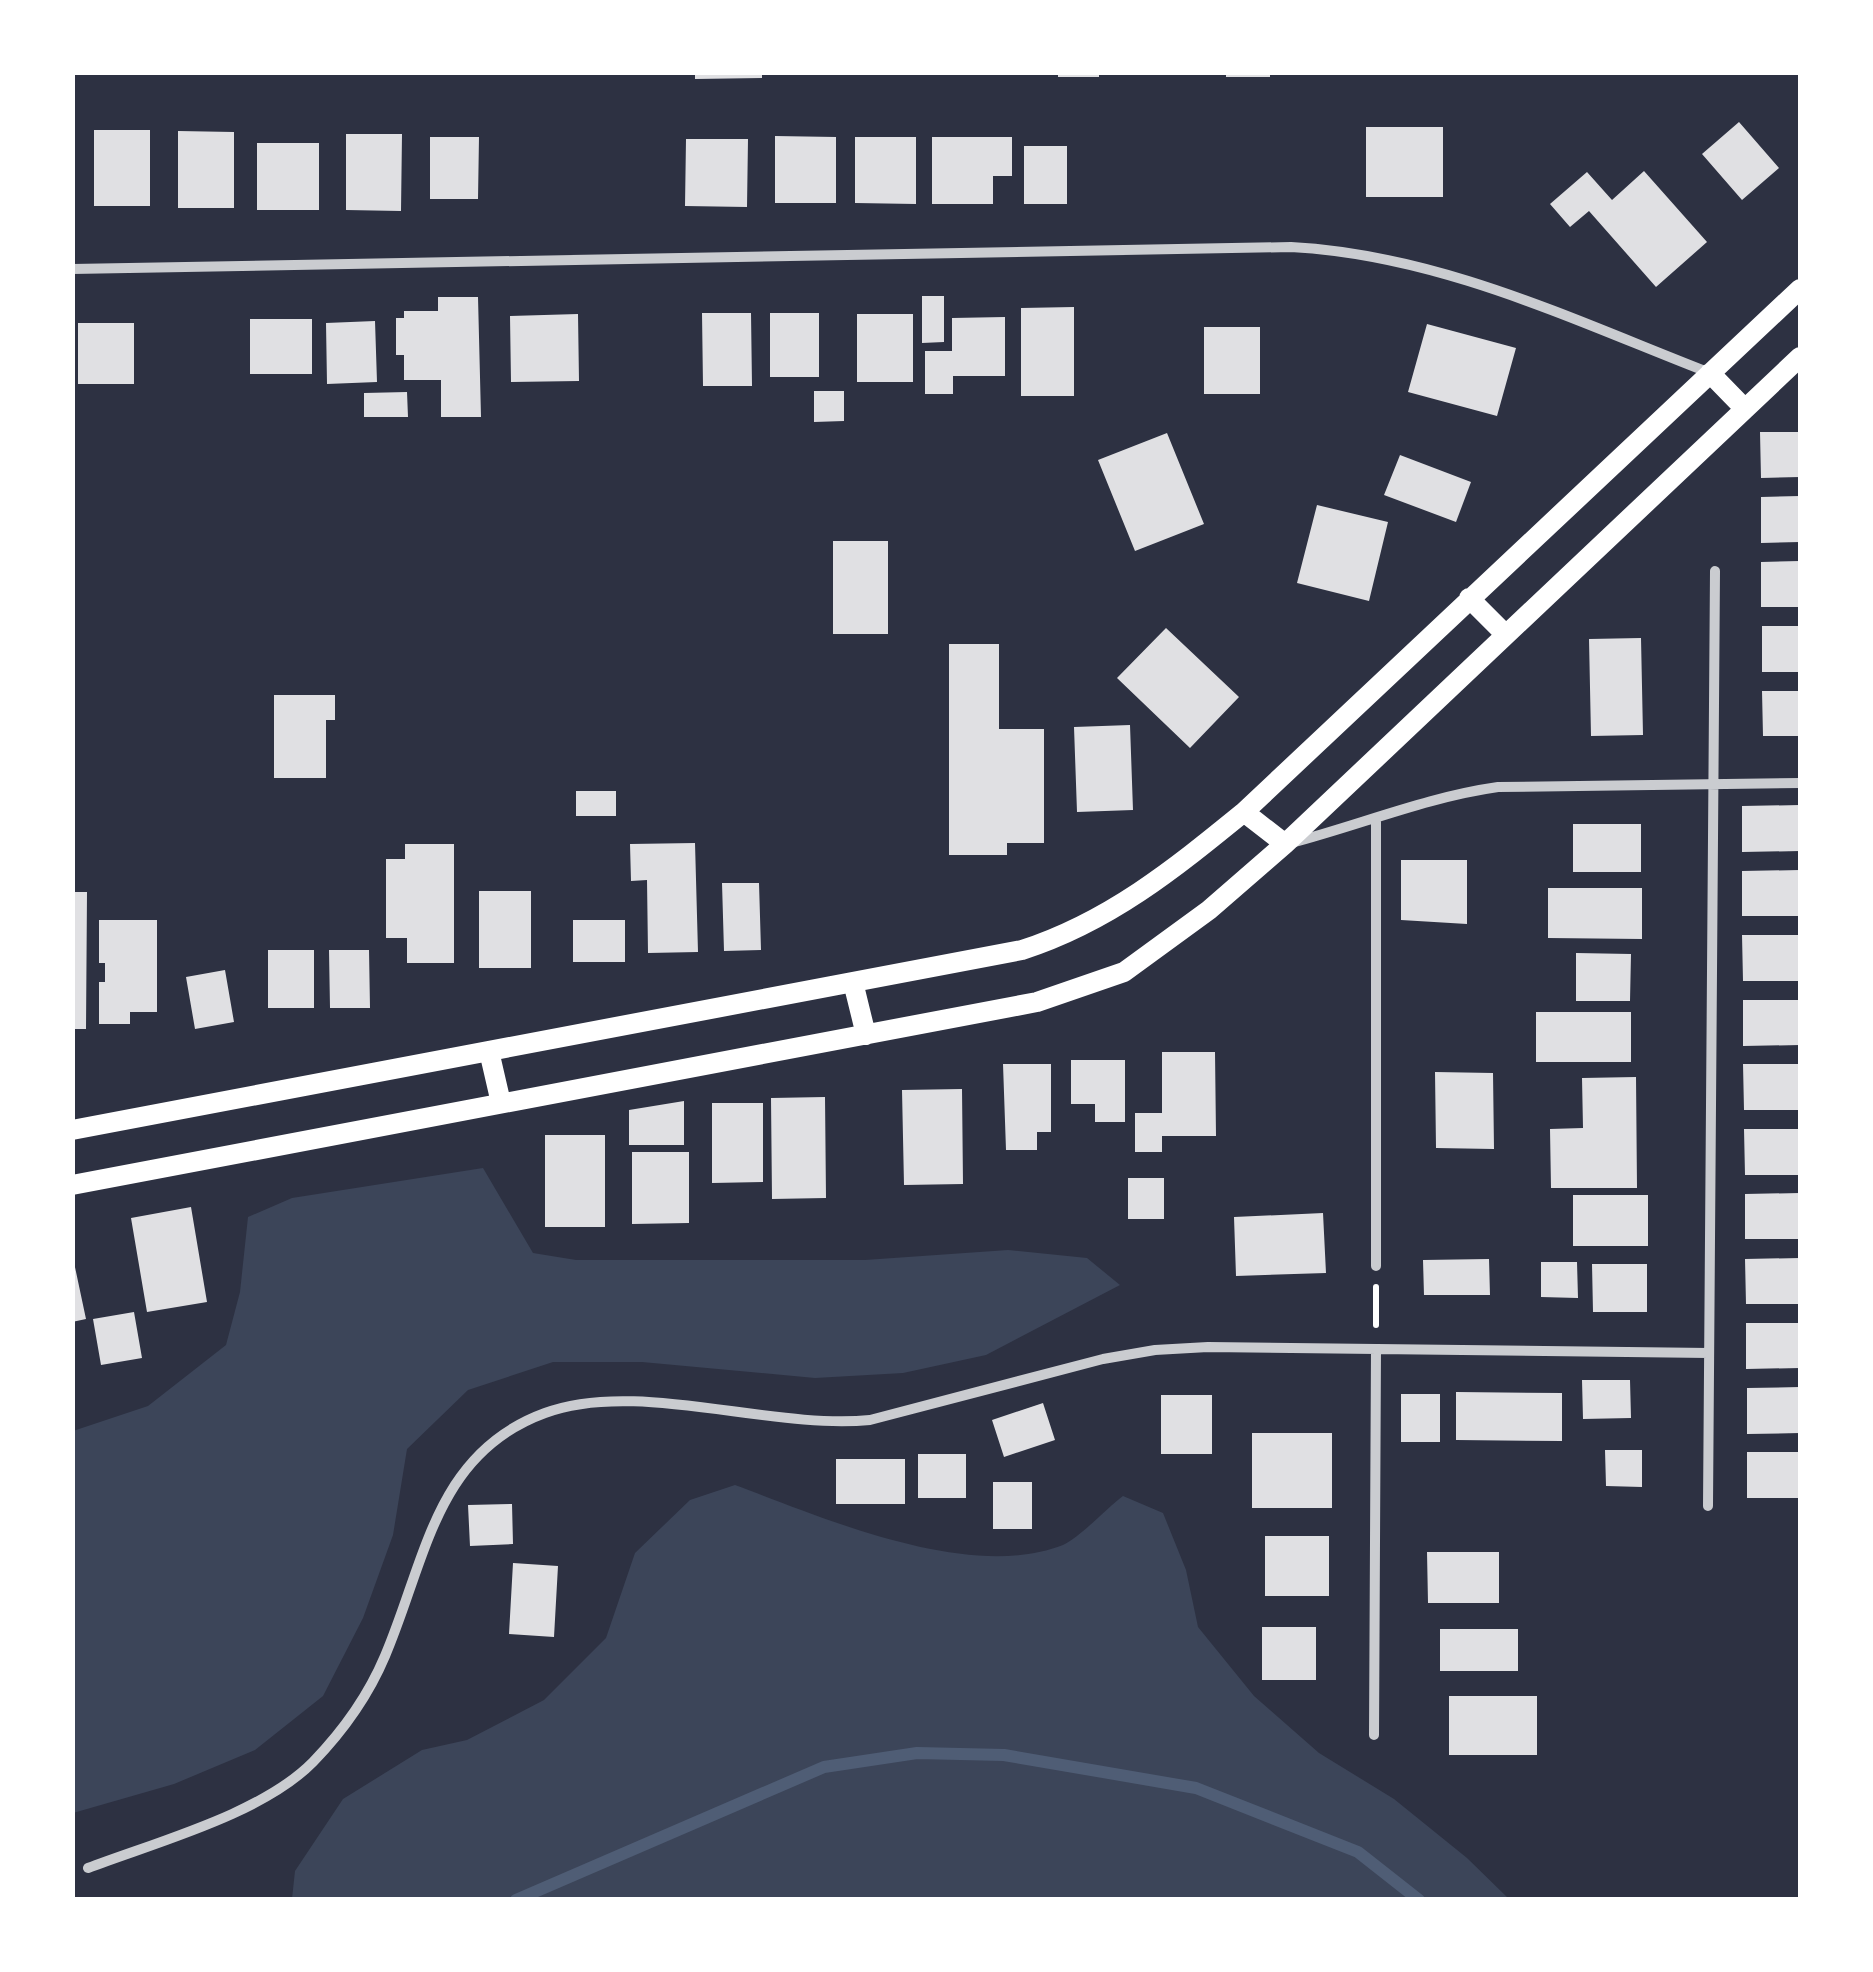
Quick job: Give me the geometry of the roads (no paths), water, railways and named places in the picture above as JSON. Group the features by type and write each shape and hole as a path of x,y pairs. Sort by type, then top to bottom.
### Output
{"main road":[{"path":"72,1130 1022,950 1060,938 1138,896 1244,812 1800,289"},
{"path":"72,1185 1037,1002 1124,972 1208,910 1285,844 1800,357"},
{"path":"1710,374 1745,409"},
{"path":"1469,598 1505,634"},
{"path":"1244,812 1285,844"},
{"path":"853,982 866,1034"},
{"path":"489,1051 501,1104"}],"street":[{"path":"72,269 1271,247 1352,250 1416,263 1477,282 1710,374"},
{"path":"1708,1506 1714,571"},
{"path":"1285,844 1376,821 1458,793 1498,786 1800,783"},
{"path":"1376,821 1376,1266"},
{"path":"1374,1734 1376,1349"},
{"path":"88,1868 208,1822 262,1796 311,1764 350,1718 384,1659 442,1505 465,1466 498,1437 547,1412 594,1404 645,1404 835,1423 870,1420 1155,1350 1709,1353"}],"waterway":[{"path":"516,1900 824,1767 917,1753 1004,1755 1196,1788 1358,1852 1419,1900"}]}
